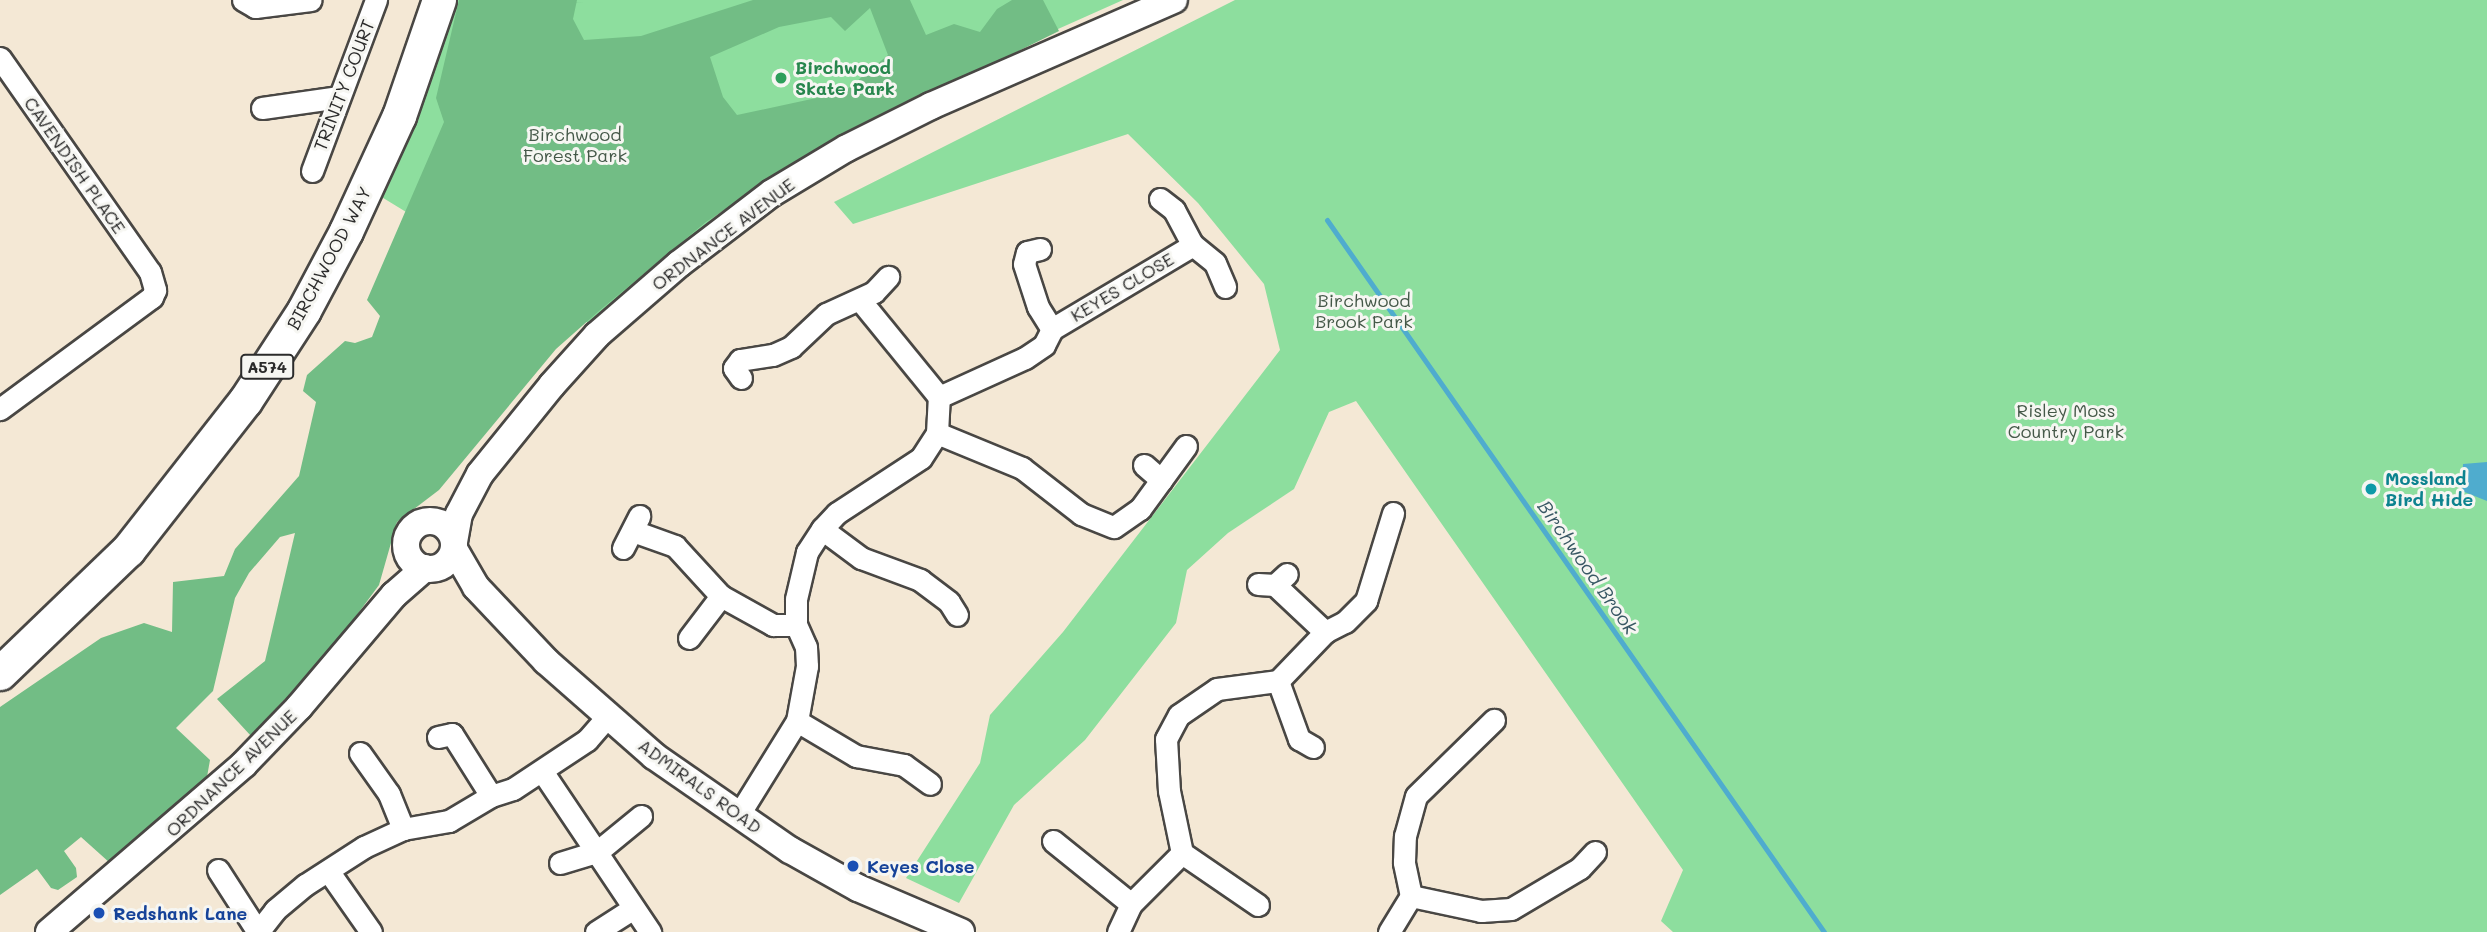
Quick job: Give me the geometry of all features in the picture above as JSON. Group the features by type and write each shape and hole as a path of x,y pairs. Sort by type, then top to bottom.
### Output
{"main road":[{"name":"BIRCHWOOD WAY","path":"0,673 128,550 188,478 253,390 304,310 371,180 439,0"}],"street":[{"path":"243,0 254,6 311,0"},
{"name":"TRINITY COURT","path":"312,171 376,0"},
{"name":"ORDNANCE AVENUE","path":"419,524 480,474 597,335 679,264 772,193 847,148 931,106 1174,0"},
{"name":"CAVENDISH PLACE","path":"0,58 150,272 156,290 152,298 0,409"},
{"path":"262,108 339,97"},
{"name":"KEYES CLOSE","path":"1160,198 1174,210 1193,245 1215,263 1225,287"},
{"name":"KEYES CLOSE","path":"940,397 1025,358 1044,345 1052,329 1193,245"},
{"name":"KEYES CLOSE","path":"1040,249 1027,252 1024,264 1038,307 1052,329"},
{"path":"741,379 734,368 740,360 762,358 791,347 827,314 860,300 888,277"},
{"path":"738,816 797,721 807,666 806,647 796,625 800,573 822,529 836,513 921,457 937,433 940,397 860,300"},
{"path":"937,433 1022,468 1099,524 1124,523 1186,446"},
{"path":"1144,465 1161,480"},
{"name":"ORDNANCE AVENUE","path":"454,546 459,514 480,474"},
{"path":"1261,910 1182,853 1168,791 1166,739 1179,715 1217,689 1278,681 1325,632 1345,622 1366,601 1393,513"},
{"path":"441,523 454,546 446,563 428,569 412,561 406,548 409,534 419,524 441,523"},
{"path":"822,529 861,558 919,580 960,618"},
{"path":"632,531 675,546 721,596 774,625 796,625"},
{"name":"ADMIRALS ROAD","path":"454,546 476,587 607,717 738,816 858,888 961,932"},
{"name":"ORDNANCE AVENUE","path":"394,595 406,548"},
{"name":"ORDNANCE AVENUE","path":"49,932 244,764 299,707 394,595 428,569"},
{"name":"ADMIRALS ROAD","path":"428,569 476,587"},
{"path":"1273,581 1325,632"},
{"path":"689,638 721,596"},
{"path":"1278,681 1299,739 1313,747"},
{"path":"218,870 258,932 275,910 364,847 403,829 449,821 491,796 513,789 587,740 607,717"},
{"path":"1390,932 1412,897 1404,862 1405,836 1416,796 1493,720"},
{"path":"797,721 856,756 904,765 930,784"},
{"path":"438,737 452,734 491,796"},
{"path":"360,753 389,794 403,829"},
{"path":"542,771 632,909 650,932"},
{"path":"560,863 597,852 641,816"},
{"path":"1053,842 1131,904"},
{"path":"1412,897 1481,911 1511,909 1564,879 1596,848"},
{"path":"1118,932 1131,904 1182,853"},
{"path":"329,872 371,932"},
{"path":"596,932 632,909"}],"green space":[{"name":"Birchwood Forest Park","path":"444,0 1123,0 921,90 765,175 588,323 375,193"},
{"path":"459,0 577,0 573,19 584,40 641,36 753,0 910,0 926,35 954,24 980,32 997,9 1012,0 1043,0 1059,31 806,156 706,222 599,311 556,349 439,490 397,522 379,585 334,646 251,736 217,699 265,661 295,533 280,537 249,573 235,598 213,691 176,728 210,760 207,777 110,863 81,837 64,851 76,868 77,877 58,890 51,888 37,869 0,895 0,707 101,638 144,623 172,632 173,582 224,576 235,549 299,476 316,402 303,391 307,375 345,341 355,343 372,337 380,316 367,300 444,122 436,98","holes":["870,8 888,55 844,92 737,115 723,97 710,57 779,27 831,17 845,31"]},
{"name":"Risley Moss Country Park","path":"1235,0 2487,0 2487,932 1673,932 1661,921 1683,870 1356,401 1329,412 1294,489 1228,533 1187,570 1176,623 1085,740 1014,805 959,903 906,878 980,763 990,715 1063,632 1280,350 1264,284 1198,203 1128,134 853,224 834,202"}],"water":[{"path":"2487,462 2487,501 2462,491 2463,464"}],"waterway":[{"name":"Birchwood Brook","path":"1327,220 1824,932"}],"place":[{"name":"Birchwood Skate Park","path":"781,78"},
{"name":"Mossland Bird Hide","path":"2371,489"},
{"name":"Keyes Close","path":"853,866"},
{"name":"Redshank Lane","path":"99,913"}],"park label":[{"name":"Birchwood Brook Park","path":"1364,311"}]}
